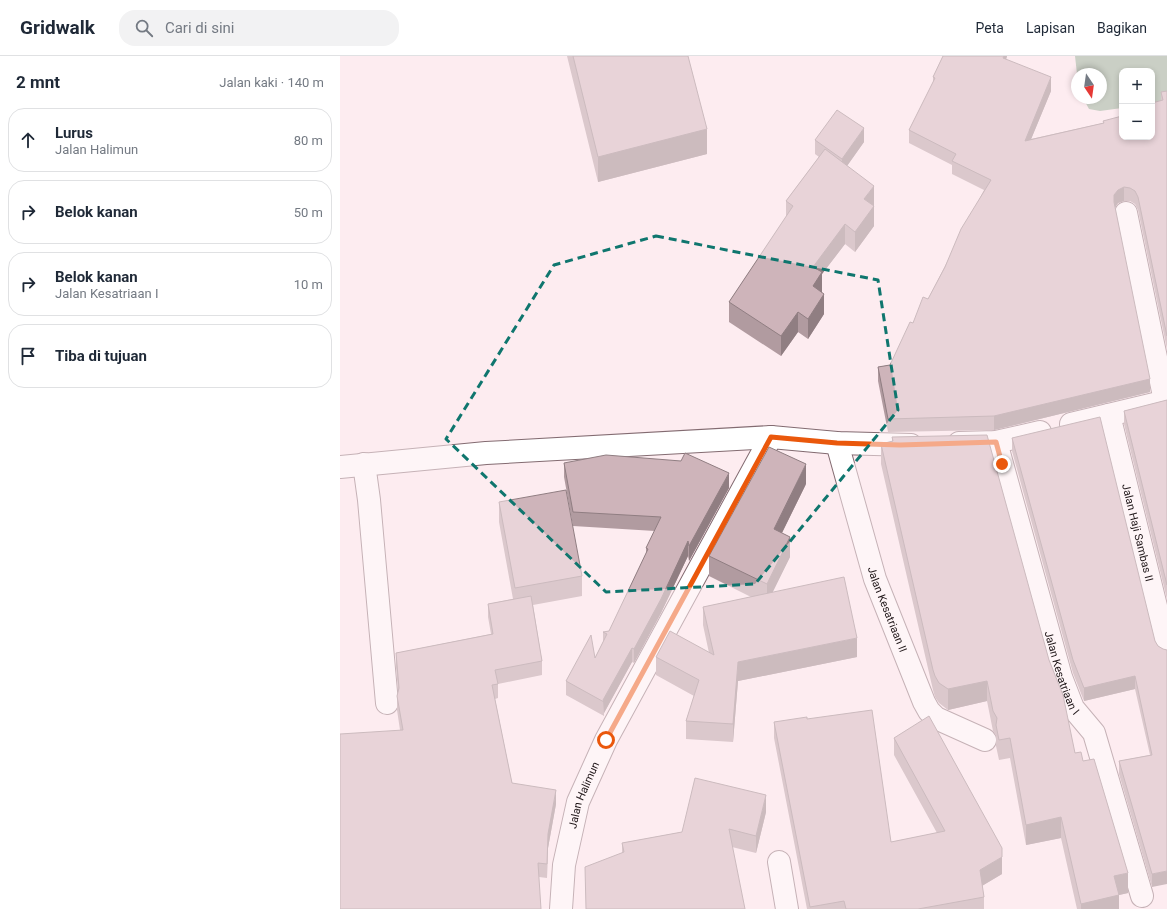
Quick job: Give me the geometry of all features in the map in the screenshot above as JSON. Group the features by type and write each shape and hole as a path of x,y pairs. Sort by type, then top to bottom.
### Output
{"street":[{"path":"340,467 486,453 771,437 837,443 900,445 996,442 1166,401 1126,213"},
{"name":"Jalan Haji Sambas II","path":"1109,415 1167,651"},
{"name":"Jalan Halimun","path":"561,909 564,865 578,802 606,740 771,437"},
{"name":"Jalan Kesatriaan I","path":"996,442 1061,677 1074,708 1094,733 1142,896"},
{"name":"Jalan Kesatriaan II","path":"837,443 875,579 924,702 929,711 936,718 985,740"},
{"path":"364,464 387,703"},
{"path":"779,862 787,909"}],"highlighted area":[{"path":"656,236 878,280 898,410 755,584 606,592 446,439 554,265"}],"shaded area":[{"path":"1075,56 1167,56 1167,100 1155,102 1155,68 1119,68 1119,108 1100,111 1089,109 1086,104 1107,104 1107,68 1076,68"}],"building":[{"path":"573,56 688,56 707,129 598,157"},
{"path":"943,56 1004,56 1003,58 1051,77 1025,141 1104,123 1103,121 1119,117 1119,140 1155,140 1155,102 1163,100 1161,92 1167,91 1167,336 1138,197 1135,191 1124,187 1118,190 1114,195 1114,202 1150,379 994,416 888,419 878,367 890,365 910,322 913,323 923,297 928,299 945,267 961,229 991,180 952,161 956,154 909,130 935,78 933,77"},
{"path":"837,110 864,128 842,159 815,140"},
{"path":"825,149 874,186 864,199 874,206 855,232 845,224 813,267 822,272 813,286 824,294 808,319 798,312 781,336 729,302 793,206 786,201"},
{"path":"1167,400 1167,585 1124,411"},
{"path":"1100,417 1155,641 1158,646 1167,650 1167,871 1152,874 1119,761 1152,755 1135,676 1084,688 1073,660 1012,438"},
{"path":"987,435 1049,660 1063,695 1075,753 1081,752 1083,761 1094,759 1128,873 1114,876 1119,895 1081,904 1061,817 1026,825 1010,738 999,740 996,725 997,718 993,711 987,681 948,689 939,683 933,670 881,444 893,441 892,437"},
{"path":"769,447 806,464 774,529 790,537 767,584 709,556"},
{"path":"685,453 729,473 689,546 688,541 661,599 634,649 632,648 603,700 604,702 566,681 591,635 595,658 607,634 603,632 609,631 648,549 646,548 661,517 573,512 564,463 606,455 681,461"},
{"path":"566,490 582,576 515,588 499,502"},
{"path":"844,577 857,638 738,662 733,724 686,721 699,680 656,657 670,631 714,655 703,607"},
{"path":"531,596 542,661 495,670 498,684 492,685 512,783 556,790 548,834 547,864 538,863 541,909 340,909 340,734 403,730 397,696 399,688 396,653 493,634 488,604"},
{"path":"872,710 891,842 945,831 894,738 929,716 1002,848 1002,857 980,870 984,897 918,909 846,909 844,901 810,907 774,722"},
{"path":"695,778 766,795 756,836 729,829 745,909 586,909 585,867 624,852 622,843 682,832"}],"route":[{"path":"606,740 771,437 837,443 900,445 996,442 1002,464"}]}
